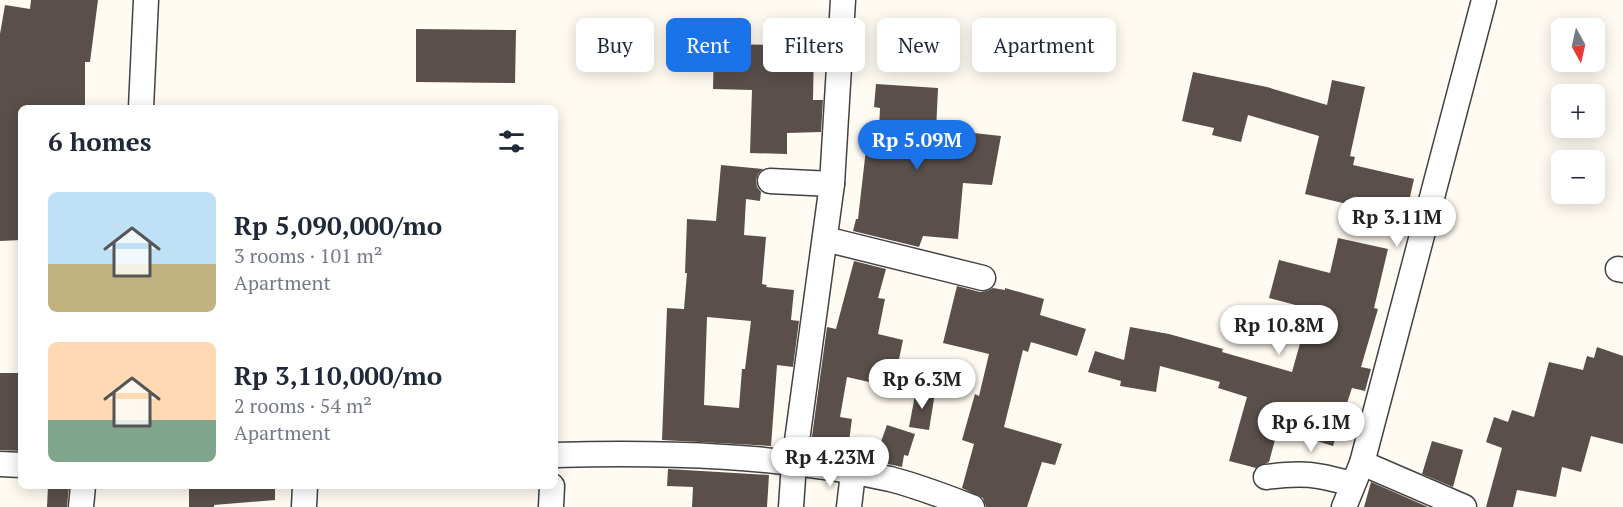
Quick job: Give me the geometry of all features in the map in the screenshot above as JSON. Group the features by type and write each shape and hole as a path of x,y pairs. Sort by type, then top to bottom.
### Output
{"street":[{"path":"141,105 146,0"},
{"path":"791,507 794,464 832,184 843,0"},
{"path":"1344,507 1357,474 1484,0"},
{"path":"770,181 832,184"},
{"path":"825,239 983,278"},
{"path":"558,455 627,454 794,464 891,480 972,507"},
{"path":"0,464 18,465"},
{"path":"849,507 852,473"},
{"path":"1266,477 1296,473 1357,474 1464,507"},
{"path":"81,507 83,489"},
{"path":"304,507 305,489"},
{"path":"551,507 552,489"}],"building":[{"path":"31,0 98,0 90,62 85,62 85,105 18,105 18,240 0,241 0,34 5,5 30,9"},
{"path":"416,29 516,30 515,83 416,82"},
{"path":"751,45 763,45 763,72 814,72 813,100 823,100 821,132 787,133 787,154 750,153 752,90 713,89 713,72 751,72"},
{"path":"1193,72 1267,87 1327,105 1332,80 1365,87 1350,156 1355,157 1353,165 1414,179 1407,210 1399,208 1397,216 1305,194 1319,136 1248,115 1241,142 1212,135 1214,128 1182,121"},
{"path":"876,84 938,88 937,150 972,152 974,133 1001,136 992,185 963,183 958,239 923,236 919,247 853,231 856,219 858,219 866,149 878,150 880,108 874,107"},
{"path":"721,165 763,169 756,180 761,192 760,201 746,199 744,235 766,237 762,284 767,285 766,287 794,290 791,320 799,321 793,367 777,365 771,446 662,440 667,308 684,309 687,219 716,221","holes":["707,317 751,321 745,369 742,369 739,408 704,405"]},
{"path":"1338,238 1388,249 1374,308 1378,309 1361,367 1371,369 1365,391 1352,388 1333,446 1278,429 1269,462 1256,468 1229,461 1247,397 1218,388 1220,382 1160,366 1156,392 1120,386 1121,381 1088,372 1095,351 1124,360 1130,327 1169,334 1223,349 1222,352 1292,372 1308,315 1305,314 1307,308 1269,298 1279,260 1330,273"},
{"path":"854,261 886,269 878,298 885,299 878,334 903,340 898,364 883,361 878,384 847,377 840,417 852,419 847,456 810,451 827,327 836,329"},
{"path":"957,286 980,292 993,288 1005,290 1005,288 1044,299 1040,315 1086,329 1077,356 1031,342 1028,352 1023,350 1004,427 1062,444 1055,465 1042,462 1027,507 986,507 983,498 962,488 974,444 962,440 975,394 979,396 989,354 943,343"},
{"path":"1597,347 1623,356 1623,444 1591,436 1581,472 1562,467 1556,497 1517,490 1513,507 1486,507 1502,448 1486,442 1494,417 1508,422 1512,410 1534,417 1549,362 1583,370 1587,356 1594,358"},
{"path":"0,373 18,373 18,451 0,450"},
{"path":"916,390 935,393 929,430 909,427"},
{"path":"887,425 915,434 908,456 904,455 902,467 874,461"},
{"path":"1432,441 1463,450 1453,487 1422,474"},
{"path":"668,469 769,475 767,507 692,507 693,487 667,486"},
{"path":"1371,482 1428,507 1364,507"},
{"path":"48,489 69,489 67,507 47,507"},
{"path":"189,489 275,489 275,500 214,505 214,507 189,507"}]}
